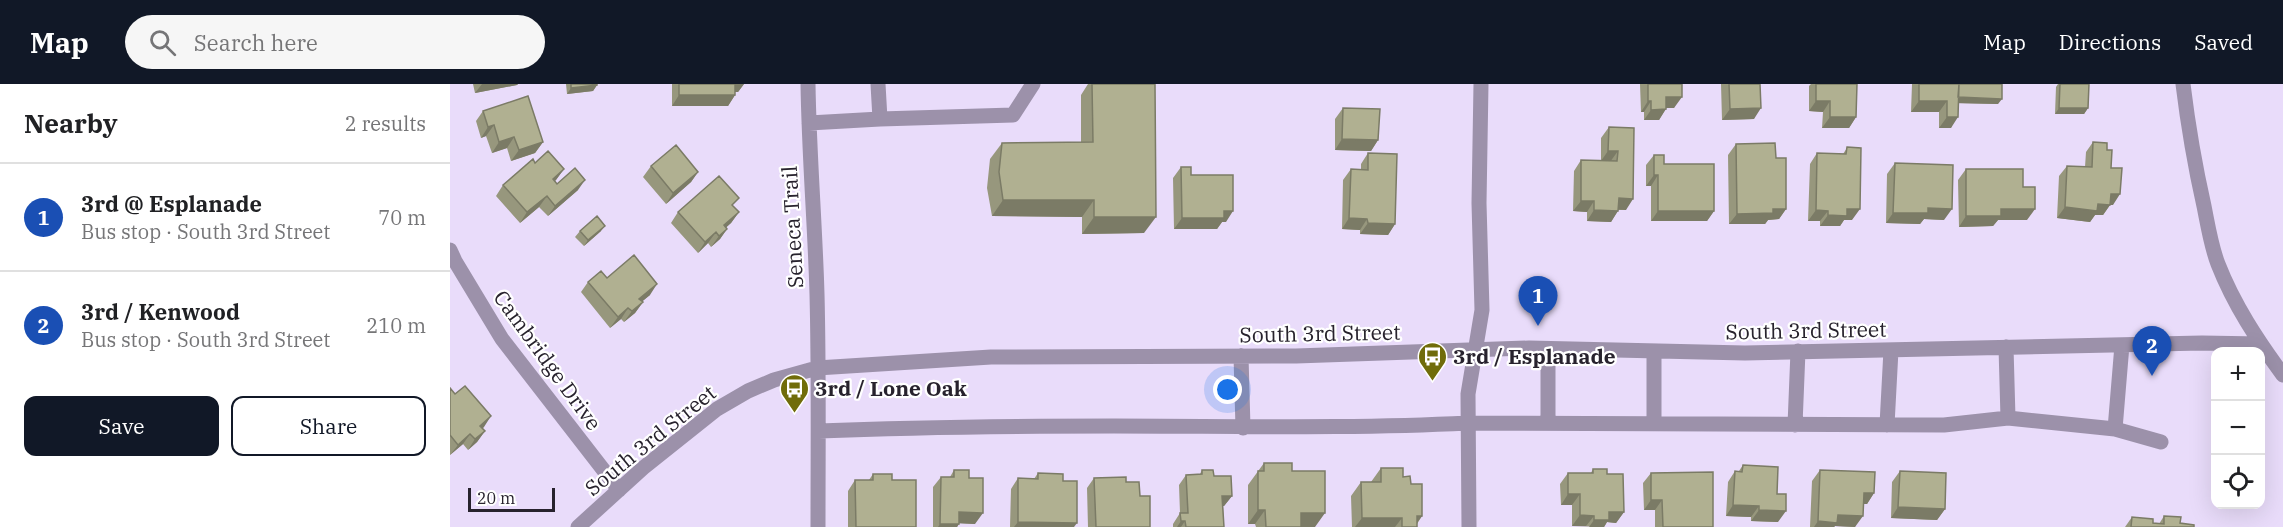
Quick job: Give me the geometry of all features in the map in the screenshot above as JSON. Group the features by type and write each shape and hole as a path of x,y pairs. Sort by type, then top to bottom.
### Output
{"street":[{"name":"Seneca Trail","path":"808,84 817,294 818,527"},
{"path":"878,84 880,119"},
{"path":"809,123 1013,115 1033,84"},
{"path":"1470,527 1468,394 1482,310 1479,202 1481,84"},
{"path":"2183,84 2190,143 2213,247 2235,302 2260,344 2283,375"},
{"name":"Cambridge Drive","path":"450,249 502,339 619,490"},
{"name":"South 3rd Street","path":"578,527 688,431 736,397 774,380 817,368 991,357 1241,356 1548,349 1798,351 2260,344"},
{"path":"2115,429 2122,345"},
{"path":"2006,347 2008,417"},
{"path":"1548,349 1548,423"},
{"path":"1887,425 1891,350"},
{"path":"1654,351 1654,424"},
{"path":"1795,425 1798,351"},
{"path":"1241,356 1243,428"},
{"path":"819,431 1115,426 1243,428 1468,423 1944,425 2008,417 2115,429 2161,442"}],"building":[{"path":"571,84 597,84 597,85 571,88"},
{"path":"679,84 735,84 735,95 679,95"},
{"path":"1092,84 1155,84 1156,217 1094,217 1094,200 1003,200 999,172 1002,143 1093,142"},
{"path":"1648,84 1682,84 1682,97 1666,97 1666,109 1651,110 1651,101 1648,101"},
{"path":"1729,84 1760,84 1761,108 1730,109"},
{"path":"1816,84 1857,84 1856,117 1830,117 1830,101 1816,101"},
{"path":"1919,84 1959,84 1958,117 1947,117 1947,101 1919,101"},
{"path":"1959,84 2002,84 2002,99 1958,97"},
{"path":"2060,84 2089,84 2088,108 2059,108"},
{"path":"528,96 543,142 519,150 514,137 499,142 494,125 488,127 483,111"},
{"path":"1343,108 1380,109 1378,140 1342,139"},
{"path":"1609,127 1634,128 1633,199 1619,198 1618,211 1594,210 1594,201 1581,201 1581,160 1617,161 1618,151 1608,151"},
{"path":"2093,142 2107,143 2107,150 2112,150 2111,168 2122,168 2120,194 2111,194 2110,205 2098,204 2097,211 2065,207 2067,166 2092,167"},
{"path":"1775,143 1776,158 1786,158 1786,209 1773,209 1773,213 1737,214 1736,144"},
{"path":"676,145 698,172 673,193 651,166"},
{"path":"1847,147 1861,148 1860,209 1847,209 1847,216 1828,215 1828,211 1816,210 1817,153 1846,154"},
{"path":"548,151 564,169 553,179 557,184 575,168 585,180 555,206 547,196 527,212 503,185 533,159 535,163"},
{"path":"1368,153 1397,154 1395,224 1368,223 1367,219 1349,218 1351,169 1368,170"},
{"path":"1654,155 1664,155 1664,164 1714,164 1714,211 1658,211 1658,175 1654,175"},
{"path":"1895,163 1953,165 1952,209 1928,208 1928,213 1893,213"},
{"path":"1181,167 1191,167 1191,175 1233,175 1233,211 1224,211 1224,218 1182,218"},
{"path":"1966,169 2023,169 2023,187 2035,187 2035,209 2001,209 2001,216 1966,216"},
{"path":"719,176 739,198 732,205 739,212 724,225 727,229 719,236 716,232 705,242 678,212"},
{"path":"597,216 605,226 588,240 580,231"},
{"path":"634,255 657,284 639,299 643,302 632,311 628,308 618,317 588,282 601,271 607,278"},
{"path":"465,386 491,416 480,426 485,431 475,439 470,434 458,445 450,435 450,388 455,394"},
{"path":"1264,463 1292,463 1292,471 1325,471 1325,513 1301,513 1301,527 1266,527 1265,510 1258,510 1258,471 1264,471"},
{"path":"1743,465 1778,467 1777,494 1786,494 1786,511 1759,510 1759,506 1733,505 1735,471 1742,472"},
{"path":"1381,468 1403,468 1403,477 1410,476 1411,484 1422,484 1422,516 1417,516 1417,527 1402,527 1402,518 1362,518 1361,482 1381,482"},
{"path":"1593,469 1607,469 1607,474 1623,474 1624,512 1609,512 1609,520 1594,520 1594,516 1580,515 1580,494 1568,494 1568,473 1593,473"},
{"path":"954,470 969,470 969,478 983,478 983,513 959,512 959,524 940,524 941,477 954,477"},
{"path":"1202,470 1213,470 1214,476 1231,476 1232,496 1222,496 1224,527 1186,527 1185,521 1181,521 1180,513 1188,513 1186,475 1202,474"},
{"path":"1820,470 1875,472 1874,493 1864,493 1863,516 1838,515 1837,523 1818,521"},
{"path":"1900,471 1946,473 1945,509 1898,507"},
{"path":"1713,472 1713,527 1663,527 1662,500 1651,500 1651,473"},
{"path":"1038,473 1063,474 1063,481 1077,481 1077,523 1018,522 1018,478 1038,479"},
{"path":"873,474 892,474 892,480 916,480 916,527 856,527 855,480 873,480"},
{"path":"1126,477 1126,482 1139,482 1140,496 1150,496 1150,527 1096,527 1094,478"},
{"path":"2164,516 2181,517 2180,523 2194,525 2194,527 2131,527 2132,517 2153,519 2153,523 2164,524"}],"place":[{"name":"3rd @ Esplanade","path":"1538,326"},
{"name":"3rd / Kenwood","path":"2152,376"},
{"name":"3rd / Esplanade","path":"1432,382"},
{"name":"3rd / Lone Oak","path":"794,414"}]}
